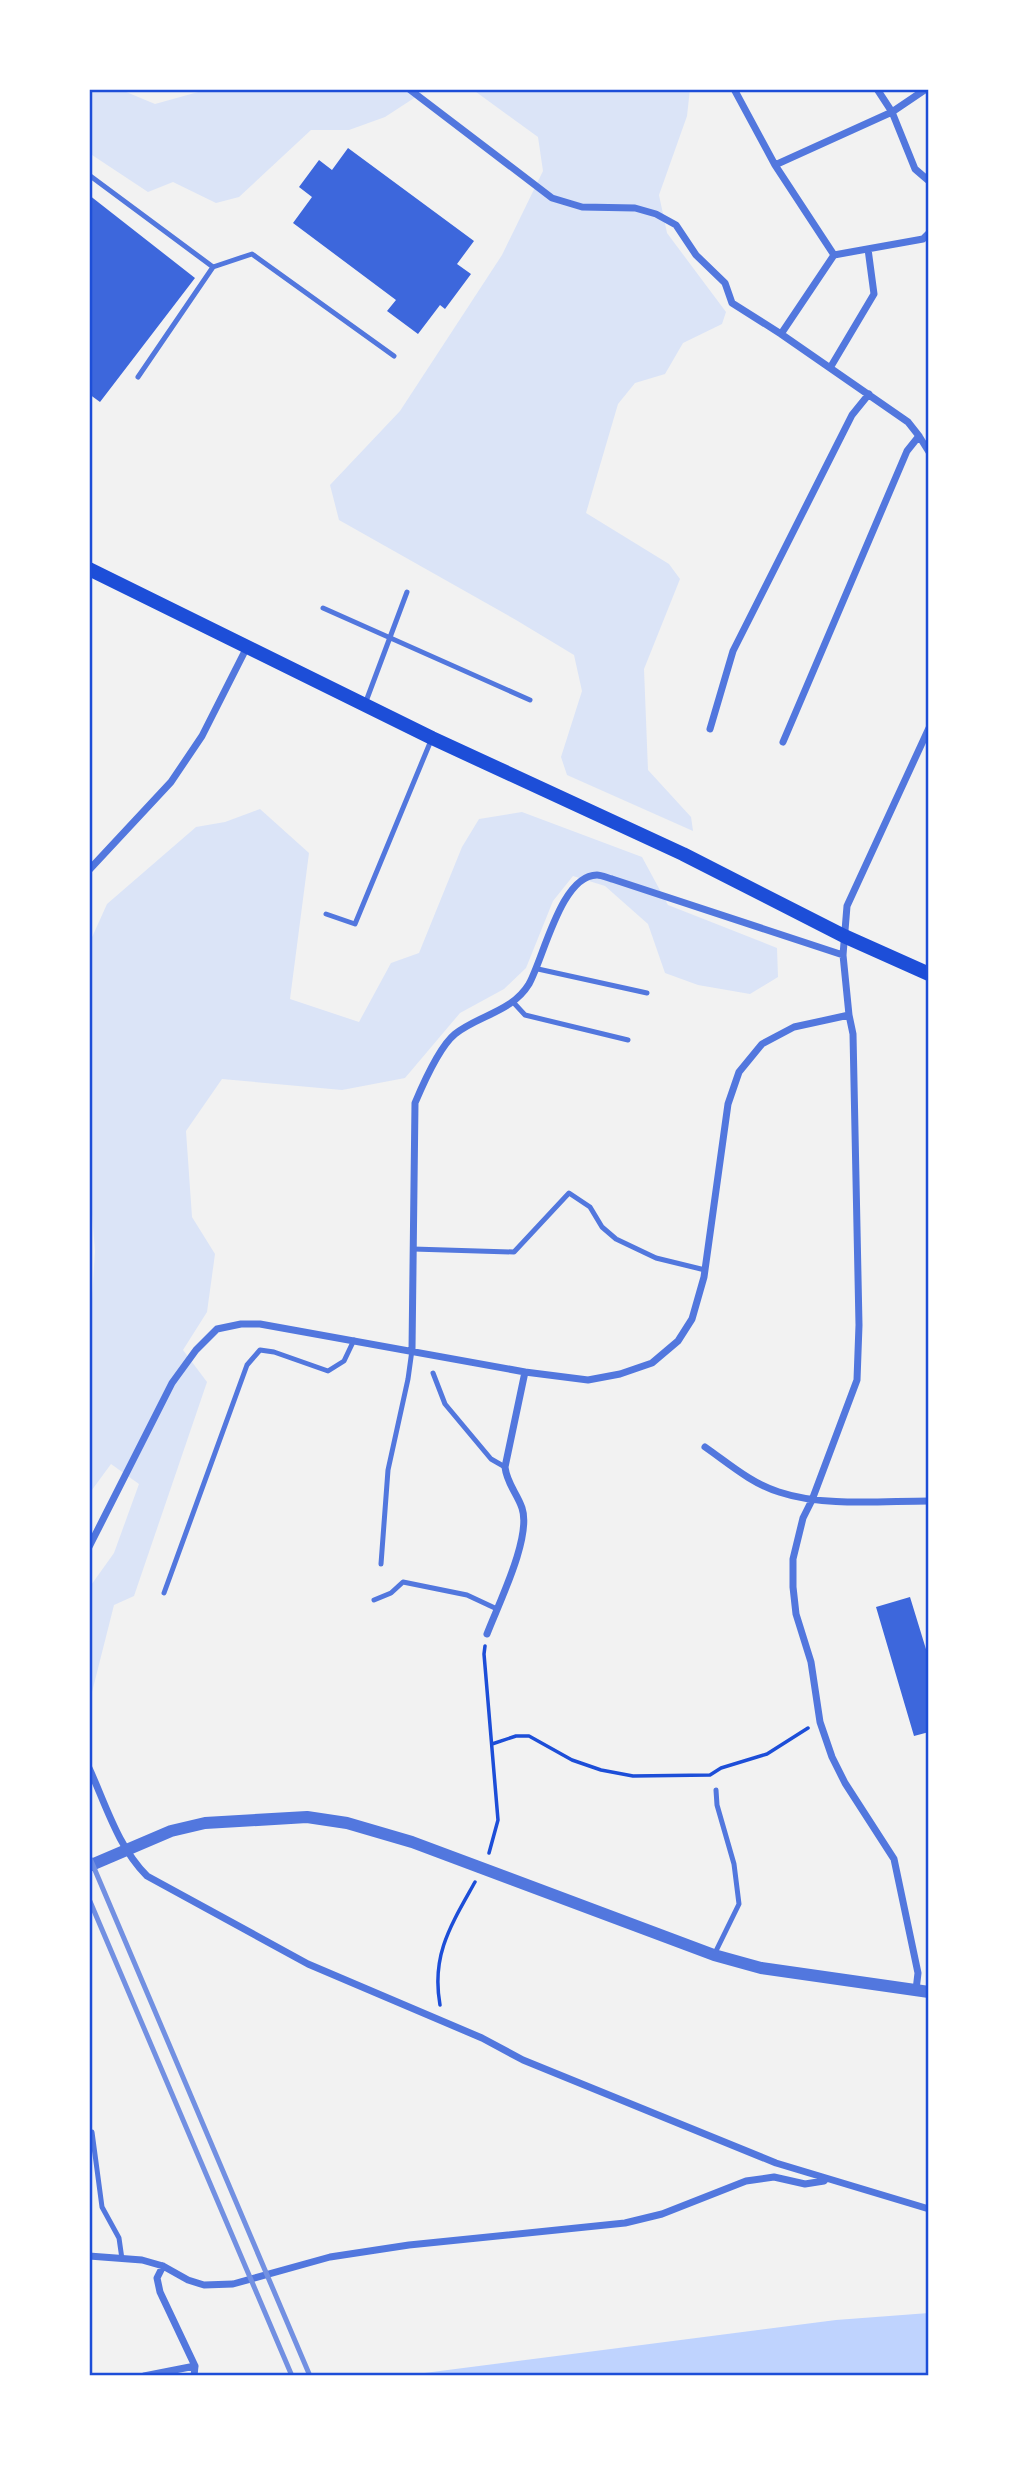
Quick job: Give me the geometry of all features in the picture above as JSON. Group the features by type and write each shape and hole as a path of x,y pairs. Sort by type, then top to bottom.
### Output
{"main road":[{"path":"89,569 432,738 683,854 844,936 929,974"}],"street":[{"path":"409,89 552,198 582,207 635,208 656,214 676,226 696,255 725,283 732,303 908,422 929,452"},
{"path":"734,89 775,165 834,255"},
{"path":"877,89 892,112 915,169 929,181"},
{"path":"775,165 892,112 926,89"},
{"path":"781,334 834,255 923,239 929,233"},
{"path":"830,368 874,294 868,249"},
{"path":"710,729 733,651 852,415 869,394"},
{"path":"783,742 907,451 919,436"},
{"path":"89,870 172,782 202,736 247,646"},
{"path":"89,1866 171,1831 205,1823 307,1817 347,1823 376,1830 714,1955 761,1969 922,1991 894,1859 845,1783 832,1757 820,1721 811,1662 796,1614 793,1559 803,1518 857,1380 859,1325 853,1034 843,955 847,906 929,728"},
{"path":"412,1350 415,1103 427,1075 452,1036 521,996 538,969 565,897 581,881 596,875 843,955"},
{"path":"89,1547 172,1383 196,1350 217,1329 230,1325 260,1324 525,1372 589,1380 620,1374 652,1363 678,1340 692,1319 705,1270 728,1104 739,1072 762,1044 794,1027 849,1015"},
{"path":"486,1634 516,1563 524,1524 522,1508 507,1480 505,1467 525,1372"},
{"path":"705,1447 745,1475 777,1492 812,1500 929,1502"},
{"path":"89,1768 126,1850 147,1876 318,1969 443,2021 535,2065 776,2163 828,2181 929,2209"},
{"path":"89,2256 142,2260 163,2266 188,2280 204,2285 233,2284 343,2255 409,2245 625,2223 662,2214 746,2181 774,2177 805,2184 828,2181"},
{"path":"163,2266 157,2277 160,2292 195,2365 194,2376"},
{"path":"144,2376 195,2365"}],"lane":[{"path":"89,176 213,267"},
{"path":"138,377 213,267 251,254 394,356"},
{"path":"365,704 407,592"},
{"path":"323,608 530,700"},
{"path":"326,914 355,924 432,738"},
{"path":"538,969 647,993"},
{"path":"513,1002 525,1015 628,1040"},
{"path":"413,1249 514,1252 569,1193 590,1207 602,1227 616,1239 656,1258 705,1270"},
{"path":"164,1593 247,1364 260,1350 274,1352 328,1371 344,1361 354,1340"},
{"path":"381,1564 388,1470 412,1350"},
{"path":"433,1373 445,1404 491,1459 505,1467"},
{"path":"374,1601 391,1593 403,1582 467,1595 497,1609"},
{"path":"714,1955 739,1904 734,1864 717,1805 716,1790"},
{"path":"92,2132 102,2207 119,2238 122,2259"}],"path":[{"path":"443,2021 436,1984 439,1953 483,1869 498,1820 484,1654 486,1634"},
{"path":"492,1744 516,1736 529,1736 572,1760 612,1772 633,1776 710,1775 722,1768 767,1754 820,1721"}],"shaded area":[{"path":"89,89 119,89 155,104 209,89 428,89 385,117 349,130 311,130 239,197 216,203 173,182 148,192 89,153"},
{"path":"472,89 690,89 687,116 659,195 667,233 726,312 722,324 683,343 665,374 635,383 618,404 586,513 669,564 680,579 644,669 648,770 691,817 693,831 567,775 561,757 582,691 574,655 339,520 330,485 400,411 502,255 543,171 538,137"},
{"path":"260,809 309,853 290,999 359,1022 391,963 419,953 462,847 479,819 522,812 642,857 668,905 777,948 778,977 750,994 698,985 665,973 648,924 605,886 573,876 553,901 526,968 504,989 460,1013 405,1078 342,1090 222,1079 186,1131 192,1217 215,1254 207,1312 183,1350 207,1382 134,1596 114,1605 89,1704 89,1588 114,1553 139,1484 111,1464 89,1494 89,1348 95,1251 89,1177 89,944 107,904 196,827 225,822"}],"water":[{"path":"929,2313 929,2376 401,2376 836,2320"}],"building":[{"path":"348,148 474,241 457,264 471,274 445,309 440,305 418,334 387,311 396,300 293,223 312,197 299,187 319,160 332,170"},
{"path":"89,195 195,278 100,402 89,394"},
{"path":"910,1597 929,1659 929,1732 914,1736 876,1607"}],"railway":[{"path":"89,1856 310,2376"},
{"path":"89,1899 292,2376"}]}
